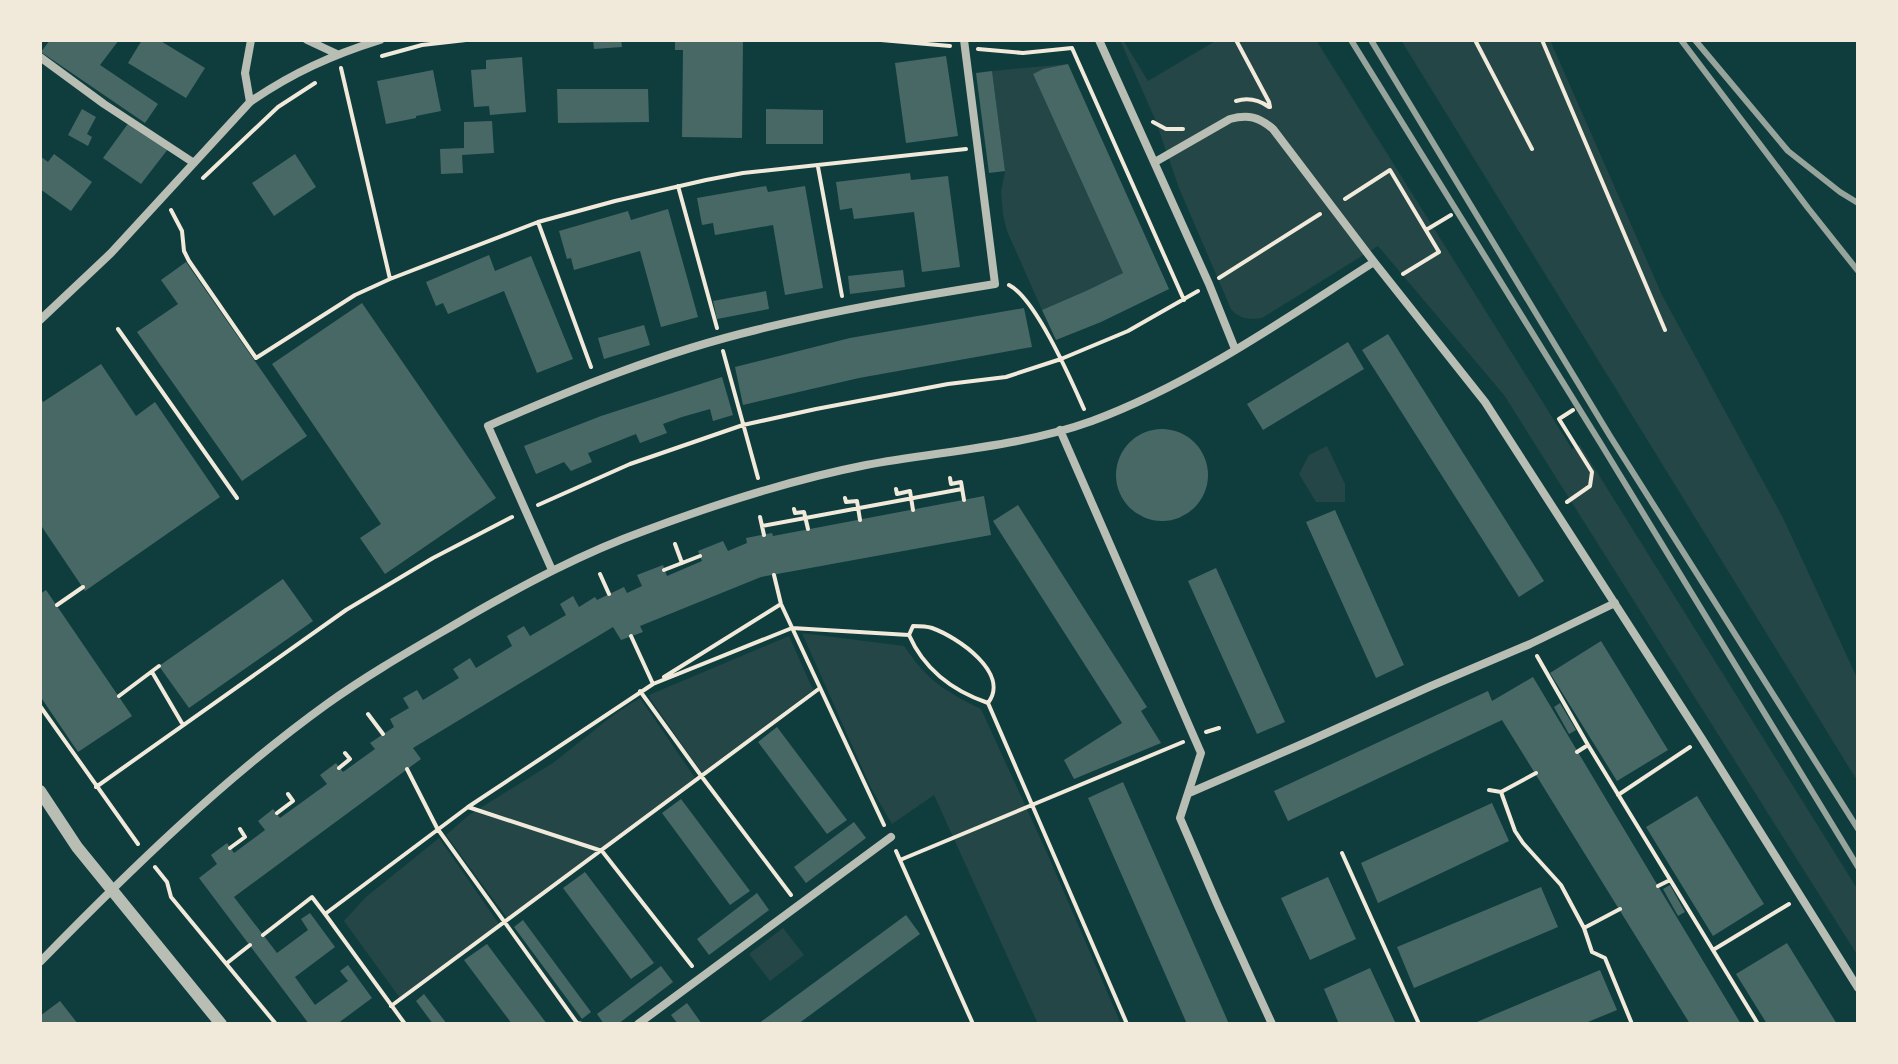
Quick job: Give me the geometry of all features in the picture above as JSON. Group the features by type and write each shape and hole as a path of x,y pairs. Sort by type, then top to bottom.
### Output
{"street":[{"path":"250,102 245,73 251,40"},
{"path":"307,40 337,54"},
{"path":"40,320 111,253 250,102 276,83 337,54 380,40"},
{"path":"1099,40 1235,349"},
{"path":"552,570 488,426 596,381 754,330 845,310 995,284 964,44"},
{"path":"40,57 104,104 194,163"},
{"path":"1155,162 1230,119 1253,117 1273,129 1485,402 1858,988"},
{"path":"40,962 112,888 286,735 385,665 552,570 641,532 729,501 812,477 1001,444 1090,422 1181,382 1374,262"},
{"path":"1060,430 1201,753 1180,818 1272,1024"},
{"path":"1189,793 1530,644 1615,603"},
{"path":"40,791 77,847 221,1024"},
{"path":"638,1024 891,837"}],"path":[{"path":"372,59 422,45 466,40"},
{"path":"881,40 964,44 1023,53 1072,48 1184,300"},
{"path":"1236,40 1270,107"},
{"path":"1475,40 1532,149"},
{"path":"1542,40 1665,330"},
{"path":"337,54 390,279"},
{"path":"341,71 350,67"},
{"path":"196,185 278,107 327,77"},
{"path":"1233,102 1259,100 1277,112"},
{"path":"1152,121 1166,129 1184,129 1192,124"},
{"path":"178,202 171,210 182,231 184,251 189,261 256,358 355,295 538,222 615,201 743,173 976,148"},
{"path":"818,166 845,310"},
{"path":"1332,207 1390,170 1439,252 1390,281"},
{"path":"1426,230 1451,215"},
{"path":"538,222 596,381"},
{"path":"995,284 1009,285 1026,298 1061,359 1090,422"},
{"path":"118,329 237,498"},
{"path":"96,787 346,610 433,558 526,510 630,464 743,425 948,384 1006,377 1061,359"},
{"path":"1555,510 1590,486 1592,472 1559,419 1573,410"},
{"path":"950,478 951,484 961,482 964,500"},
{"path":"896,489 897,494 910,491 913,510"},
{"path":"762,526 962,489"},
{"path":"845,498 846,502 857,501 860,520"},
{"path":"794,509 795,513 804,512 808,529"},
{"path":"760,517 764,535"},
{"path":"675,544 682,563"},
{"path":"664,570 700,556"},
{"path":"600,574 609,594"},
{"path":"774,575 781,604 792,628"},
{"path":"57,605 83,587"},
{"path":"325,914 437,828 640,691 781,604"},
{"path":"988,703 994,695 995,683 983,663 958,642 929,626 913,626 909,635 916,651 929,666 955,688 988,703 1127,1024"},
{"path":"653,684 792,628 909,635"},
{"path":"631,636 653,684"},
{"path":"1530,644 1758,1024"},
{"path":"119,696 159,666"},
{"path":"152,672 184,725"},
{"path":"391,1006 820,688"},
{"path":"640,691 799,905"},
{"path":"368,714 383,734"},
{"path":"900,860 1219,728"},
{"path":"1618,795 1702,739"},
{"path":"1577,752 1588,745"},
{"path":"339,768 350,759 345,753"},
{"path":"407,769 437,828 577,1023 582,1024"},
{"path":"1489,790 1501,792 1536,773"},
{"path":"1501,792 1515,831 1561,885 1584,928 1592,952 1605,958 1632,1024"},
{"path":"277,813 293,801 288,794"},
{"path":"468,807 602,851 701,978"},
{"path":"230,848 245,837 240,829"},
{"path":"1342,853 1419,1024"},
{"path":"1658,886 1670,880"},
{"path":"263,935 312,897 405,1024"},
{"path":"1713,950 1800,897"},
{"path":"1584,928 1620,909"},
{"path":"226,964 250,945"}],"shaded area":[{"path":"1123,40 1148,81 1217,40 1316,40 1572,449 1580,445 1858,890 1858,956 1504,395 1378,246 1262,318 1245,318 1231,309 1179,188 1155,119 1121,42"},
{"path":"1401,40 1550,40 1662,295 1783,518 1858,680 1858,782"},
{"path":"1068,64 1033,74 1123,273 1042,310 1003,215 1001,192 1005,171 992,71"},
{"path":"1327,446 1345,484 1345,502 1316,502 1299,474 1309,455"},
{"path":"802,633 904,646 937,684 981,709 1121,1024 1038,1024 934,795 892,824 871,788"},
{"path":"789,636 813,690 702,773 649,695"},
{"path":"640,698 695,778 507,918 446,835 469,815 553,763"},
{"path":"439,838 499,924 400,998 344,921 366,897"},
{"path":"783,928 804,955 770,981 749,954"}],"building":[{"path":"50,40 119,40 100,65 158,104 145,123 41,52"},
{"path":"142,40 159,40 205,68 186,98 128,63"},
{"path":"593,40 621,40 622,47 594,49"},
{"path":"675,40 743,40 742,138 682,137 683,50 675,50"},
{"path":"946,56 958,136 906,143 895,63"},
{"path":"522,57 526,112 490,115 489,106 474,107 471,70 486,69 486,60"},
{"path":"1068,64 1169,289 1056,340 1042,310 1123,273 1033,74"},
{"path":"433,70 441,111 386,124 377,81"},
{"path":"992,71 1005,171 989,173 976,73"},
{"path":"557,89 648,89 649,122 558,123"},
{"path":"82,109 96,117 87,134 92,137 88,146 68,135"},
{"path":"766,109 823,110 823,144 766,144"},
{"path":"130,121 168,149 141,184 103,158"},
{"path":"492,121 494,153 462,155 463,173 441,174 440,149 464,148 464,122"},
{"path":"54,154 92,182 71,211 40,189 40,156 48,162"},
{"path":"295,154 316,187 274,216 252,183"},
{"path":"910,173 911,180 948,176 960,267 922,272 914,212 854,219 852,208 840,210 836,182"},
{"path":"766,186 768,192 805,186 823,288 785,295 773,225 715,235 713,223 702,225 697,198"},
{"path":"668,209 698,317 661,327 640,251 574,270 571,258 567,259 559,231 628,211 631,220"},
{"path":"489,255 495,271 531,256 573,359 537,373 504,291 448,314 443,303 436,306 426,282"},
{"path":"186,262 307,436 242,481 137,332 178,304 161,280"},
{"path":"903,270 905,287 850,294 848,276"},
{"path":"766,291 769,309 717,319 713,301"},
{"path":"362,303 496,498 385,574 360,538 381,524 272,364"},
{"path":"1024,308 1032,347 859,378 743,405 735,367 850,338"},
{"path":"644,325 650,345 604,359 598,338"},
{"path":"1388,334 1544,581 1519,597 1362,350"},
{"path":"1348,342 1364,369 1263,430 1247,404"},
{"path":"101,364 136,416 155,402 220,497 85,591 40,524 40,397 43,402"},
{"path":"722,377 733,415 713,421 710,409 682,417 663,424 667,433 640,443 636,434 588,453 592,462 571,471 564,462 536,474 524,446 601,416"},
{"path":"1162,429 1180,432 1195,442 1205,457 1208,475 1205,493 1195,508 1180,518 1162,521 1144,518 1129,508 1119,493 1116,475 1119,457 1129,442 1144,432"},
{"path":"984,496 991,535 761,577 640,626 643,632 621,640 613,627 413,748 421,759 234,897 277,953 308,930 301,919 310,913 335,947 295,977 315,1005 348,981 340,971 348,965 372,998 337,1024 309,1024 199,878 217,864 211,855 227,843 234,853 265,830 258,821 273,809 280,818 327,784 320,775 336,763 343,772 375,749 370,743 394,727 390,719 409,708 403,698 417,690 423,700 459,678 453,669 470,658 476,668 512,646 507,636 524,626 530,636 566,615 560,604 573,596 579,607 595,597 597,600 624,587 627,593 642,586 637,575 663,565 667,576 702,561 698,551 723,541 728,551 747,543 746,538 772,533 773,536"},
{"path":"1018,505 1147,707 1141,711 1161,743 1074,779 1064,760 1122,723 993,521"},
{"path":"1335,510 1404,665 1376,678 1306,522"},
{"path":"1216,568 1285,722 1257,734 1188,581"},
{"path":"283,579 313,621 189,708 159,666"},
{"path":"46,590 132,716 78,752 40,696 40,594"},
{"path":"1601,641 1668,750 1617,781 1550,673"},
{"path":"1533,677 1741,1024 1690,1024 1502,720 1288,821 1274,791 1488,691 1492,701"},
{"path":"1560,703 1576,730 1569,734 1554,707"},
{"path":"777,727 847,820 827,834 758,742"},
{"path":"1123,782 1229,1024 1187,1024 1088,798"},
{"path":"1697,796 1764,904 1713,936 1646,827"},
{"path":"681,799 750,891 730,905 662,813"},
{"path":"1492,803 1509,841 1378,903 1361,863"},
{"path":"854,822 866,838 806,883 794,867"},
{"path":"585,872 654,963 631,979 563,888"},
{"path":"1328,877 1356,939 1310,960 1281,898"},
{"path":"1670,885 1685,912 1678,916 1663,889"},
{"path":"1541,887 1558,927 1414,988 1397,947"},
{"path":"757,893 769,910 709,955 697,939"},
{"path":"906,915 920,934 798,1024 758,1024"},
{"path":"523,920 591,1012 582,1019 514,927"},
{"path":"1787,943 1837,1024 1767,1024 1736,974"},
{"path":"487,944 547,1024 512,1024 464,960"},
{"path":"661,966 673,982 618,1024 604,1024 597,1014"},
{"path":"1370,968 1396,1024 1339,1024 1324,989"},
{"path":"1600,970 1617,1010 1583,1024 1472,1024"},
{"path":"424,994 447,1024 433,1024 416,1001"},
{"path":"60,1001 78,1024 40,1024 40,1016"},
{"path":"687,1003 702,1024 678,1024 671,1015"}],"railway":[{"path":"1351,40 1858,867"},
{"path":"1371,40 1610,436 1858,829"},
{"path":"1681,40 1858,271"},
{"path":"1695,40 1788,151 1858,203"}]}
